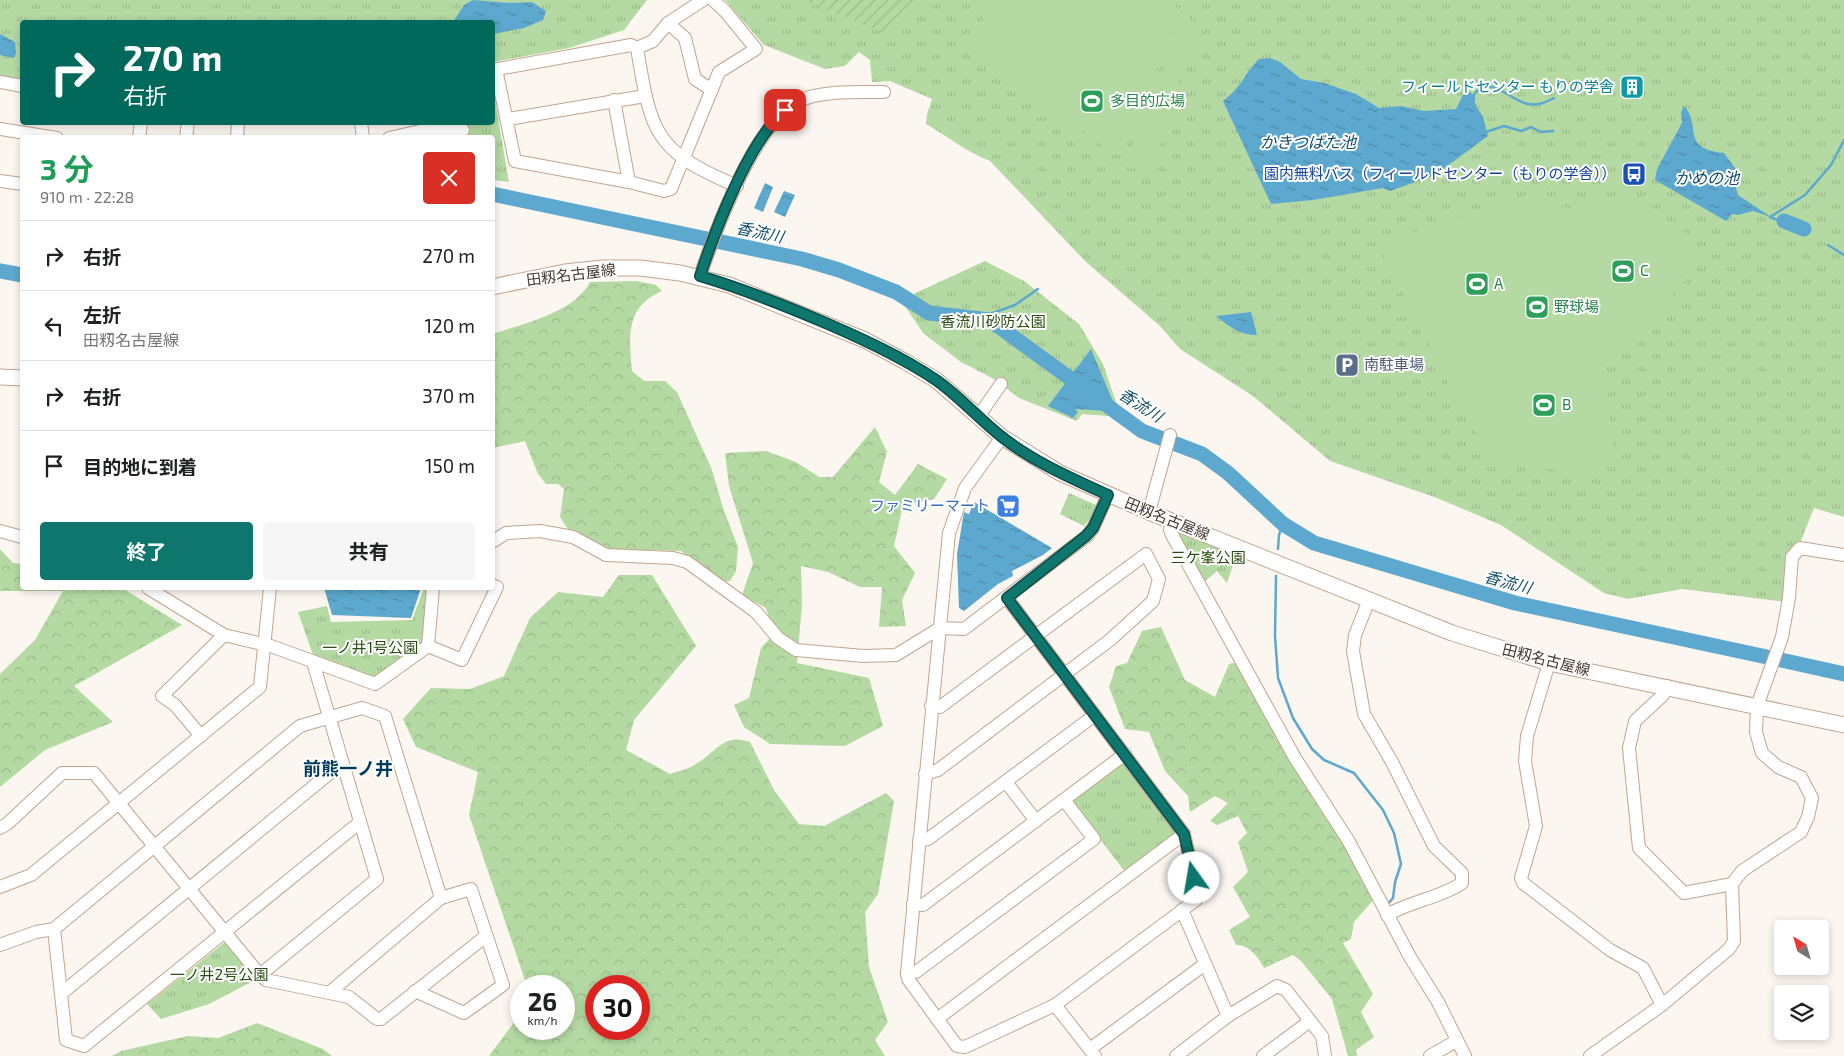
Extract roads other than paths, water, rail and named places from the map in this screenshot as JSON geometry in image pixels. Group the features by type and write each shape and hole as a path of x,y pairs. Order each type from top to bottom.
{"main road":[{"name":"田籾名古屋線","path":"495,286 565,272 603,268 640,268 700,276 752,293 865,340 936,380 1002,437 1060,473 1149,512 1452,633 1549,663 1667,686 1844,725"},
{"path":"0,377 20,378"}],"street":[{"path":"637,48 653,41 668,23 703,0"},
{"path":"495,73 508,119 515,161 629,182 664,192 671,189 719,72 756,49 726,11 713,0"},
{"path":"668,23 685,38 695,79 712,90"},
{"path":"495,69 631,45 637,48"},
{"path":"637,48 645,96 652,122 668,146 683,160 737,186"},
{"path":"0,82 20,86"},
{"path":"700,276 707,254 737,186 763,134 773,121 799,101 833,94 884,92"},
{"path":"508,119 645,96"},
{"path":"614,100 629,182"},
{"path":"0,129 38,135"},
{"path":"402,135 420,131 463,130"},
{"path":"0,181 20,184"},
{"path":"978,417 1001,384"},
{"path":"1149,512 1170,435"},
{"path":"1002,437 965,488 949,534 931,706 907,973 908,980 957,1046 965,1047 1054,1005 1196,900 1198,893 1184,834 1007,598"},
{"path":"495,540 506,533 540,531 573,537 606,555 673,558 687,562 750,608 778,638 796,650 863,656 896,655 940,628 964,630 1007,598 1086,536 1093,528 1108,495"},
{"path":"1173,521 1170,530 1172,535 1296,758 1348,840 1387,916 1438,1002 1465,1056"},
{"path":"0,531 20,536"},
{"path":"1590,1056 1662,1005 1729,949 1734,941 1732,884 1742,871 1801,832 1808,817 1812,798 1801,777 1778,767 1762,753 1756,732 1757,706 1782,637 1789,598 1792,557 1800,548 1844,555"},
{"path":"925,774 938,770 1110,640 1153,600 1159,578 1146,554 940,707 931,706"},
{"path":"428,646 462,660 497,587 495,586"},
{"path":"151,590 224,635 265,646 375,684 428,646 433,590"},
{"path":"0,886 31,875 260,687 270,590"},
{"path":"1369,600 1355,635 1353,651 1364,714 1392,762 1434,846 1462,873 1462,883 1454,888 1414,902 1387,916"},
{"path":"200,736 175,705 162,696 224,635"},
{"path":"260,975 377,879 313,662"},
{"path":"1549,663 1527,736 1525,761 1536,826 1520,878 1523,883 1568,919 1610,950 1643,968 1662,1005"},
{"path":"1667,686 1663,695 1635,720 1629,748 1639,848 1684,893 1732,884"},
{"path":"0,945 36,932 54,929 300,726 362,708 386,716 441,898"},
{"path":"919,841 928,839 1095,715"},
{"path":"913,904 923,905 1124,754"},
{"path":"62,993 342,764"},
{"path":"0,828 7,824 62,773 94,773 260,975 266,980 349,997 380,1020 486,936"},
{"path":"1006,782 1036,821"},
{"path":"907,973 916,972 1094,839 1064,800"},
{"path":"54,929 66,1040 84,1046 360,823"},
{"path":"937,1019 1184,834"},
{"path":"330,992 441,898 471,889 503,985 464,1013 415,991"},
{"path":"1182,910 1228,1016"},
{"path":"1054,1005 1093,1053 1205,964"},
{"path":"1176,1056 1228,1016 1277,986 1286,990 1322,1036 1324,1056"},
{"path":"1263,1056 1310,1021"},
{"path":"1430,1056 1456,1041"}],"water":[{"path":"473,0 510,3 532,2 546,11 543,20 524,28 495,34 495,20 454,20 464,5"},
{"path":"0,34 15,42 16,53 14,58 0,55"},
{"name":"かきつばた池","path":"1270,58 1280,62 1301,79 1324,83 1356,94 1379,108 1401,106 1424,111 1456,109 1463,95 1470,92 1475,97 1475,104 1483,117 1488,136 1435,175 1390,191 1383,188 1313,200 1271,204 1223,101 1230,96 1259,59"},
{"name":"かめの池","path":"1684,106 1692,121 1697,141 1702,147 1710,151 1724,153 1738,172 1739,180 1734,181 1738,195 1771,217 1753,211 1738,215 1732,214 1726,221 1655,180 1657,169 1682,123 1681,112"},
{"path":"765,183 773,187 763,212 754,208"},
{"path":"784,191 795,195 785,217 774,212"},
{"path":"1251,312 1257,335 1240,332 1216,316"},
{"path":"1091,349 1114,404 1108,411 1075,409 1078,412 1073,418 1048,406"},
{"path":"974,502 1052,548 1043,555 1012,571 1013,576 998,584 964,611 959,608 957,554 964,512 969,514"},
{"path":"325,590 420,590 411,618 332,615"}],"waterway":[{"path":"1473,96 1479,89 1493,87 1528,104 1539,104 1554,98"},
{"path":"1486,132 1504,126 1521,131 1531,127 1541,132 1553,131"},
{"path":"1770,217 1805,195 1831,165 1844,140"},
{"name":"香流川","path":"495,195 802,259 839,270 896,292 929,313 990,320 1142,431 1202,454 1228,473 1283,524 1314,543 1515,603 1767,657"},
{"path":"1770,217 1780,221"},
{"path":"1784,221 1804,229"},
{"path":"1828,245 1844,255"},
{"name":"香流川","path":"0,271 20,275"},
{"path":"976,319 1015,305 1038,289"},
{"path":"1278,549 1279,535 1283,524"},
{"path":"1276,576 1275,636 1278,678 1293,718 1312,749 1324,760 1354,773 1383,810 1394,833 1401,864 1395,882 1393,898 1387,905"},
{"name":"香流川","path":"1781,660 1844,674"}],"place":[{"name":"フィールドセンター もりの学舎","path":"1632,87"},
{"name":"多目的広場","path":"1092,101"},
{"name":"園内無料バス（フィールドセンター（もりの学舎））","path":"1634,174"},
{"name":"C","path":"1623,271"},
{"name":"A","path":"1477,284"},
{"name":"野球場","path":"1537,307"},
{"name":"南駐車場","path":"1347,365"},
{"name":"B","path":"1544,405"},
{"name":"ファミリーマート","path":"1008,506"}],"district":[{"name":"前熊一ノ井","path":"348,769"}],"park label":[{"name":"香流川砂防公園","path":"993,322"},
{"name":"三ケ峯公園","path":"1208,558"},
{"name":"一ノ井1号公園","path":"370,648"},
{"name":"一ノ井2号公園","path":"219,975"}]}
